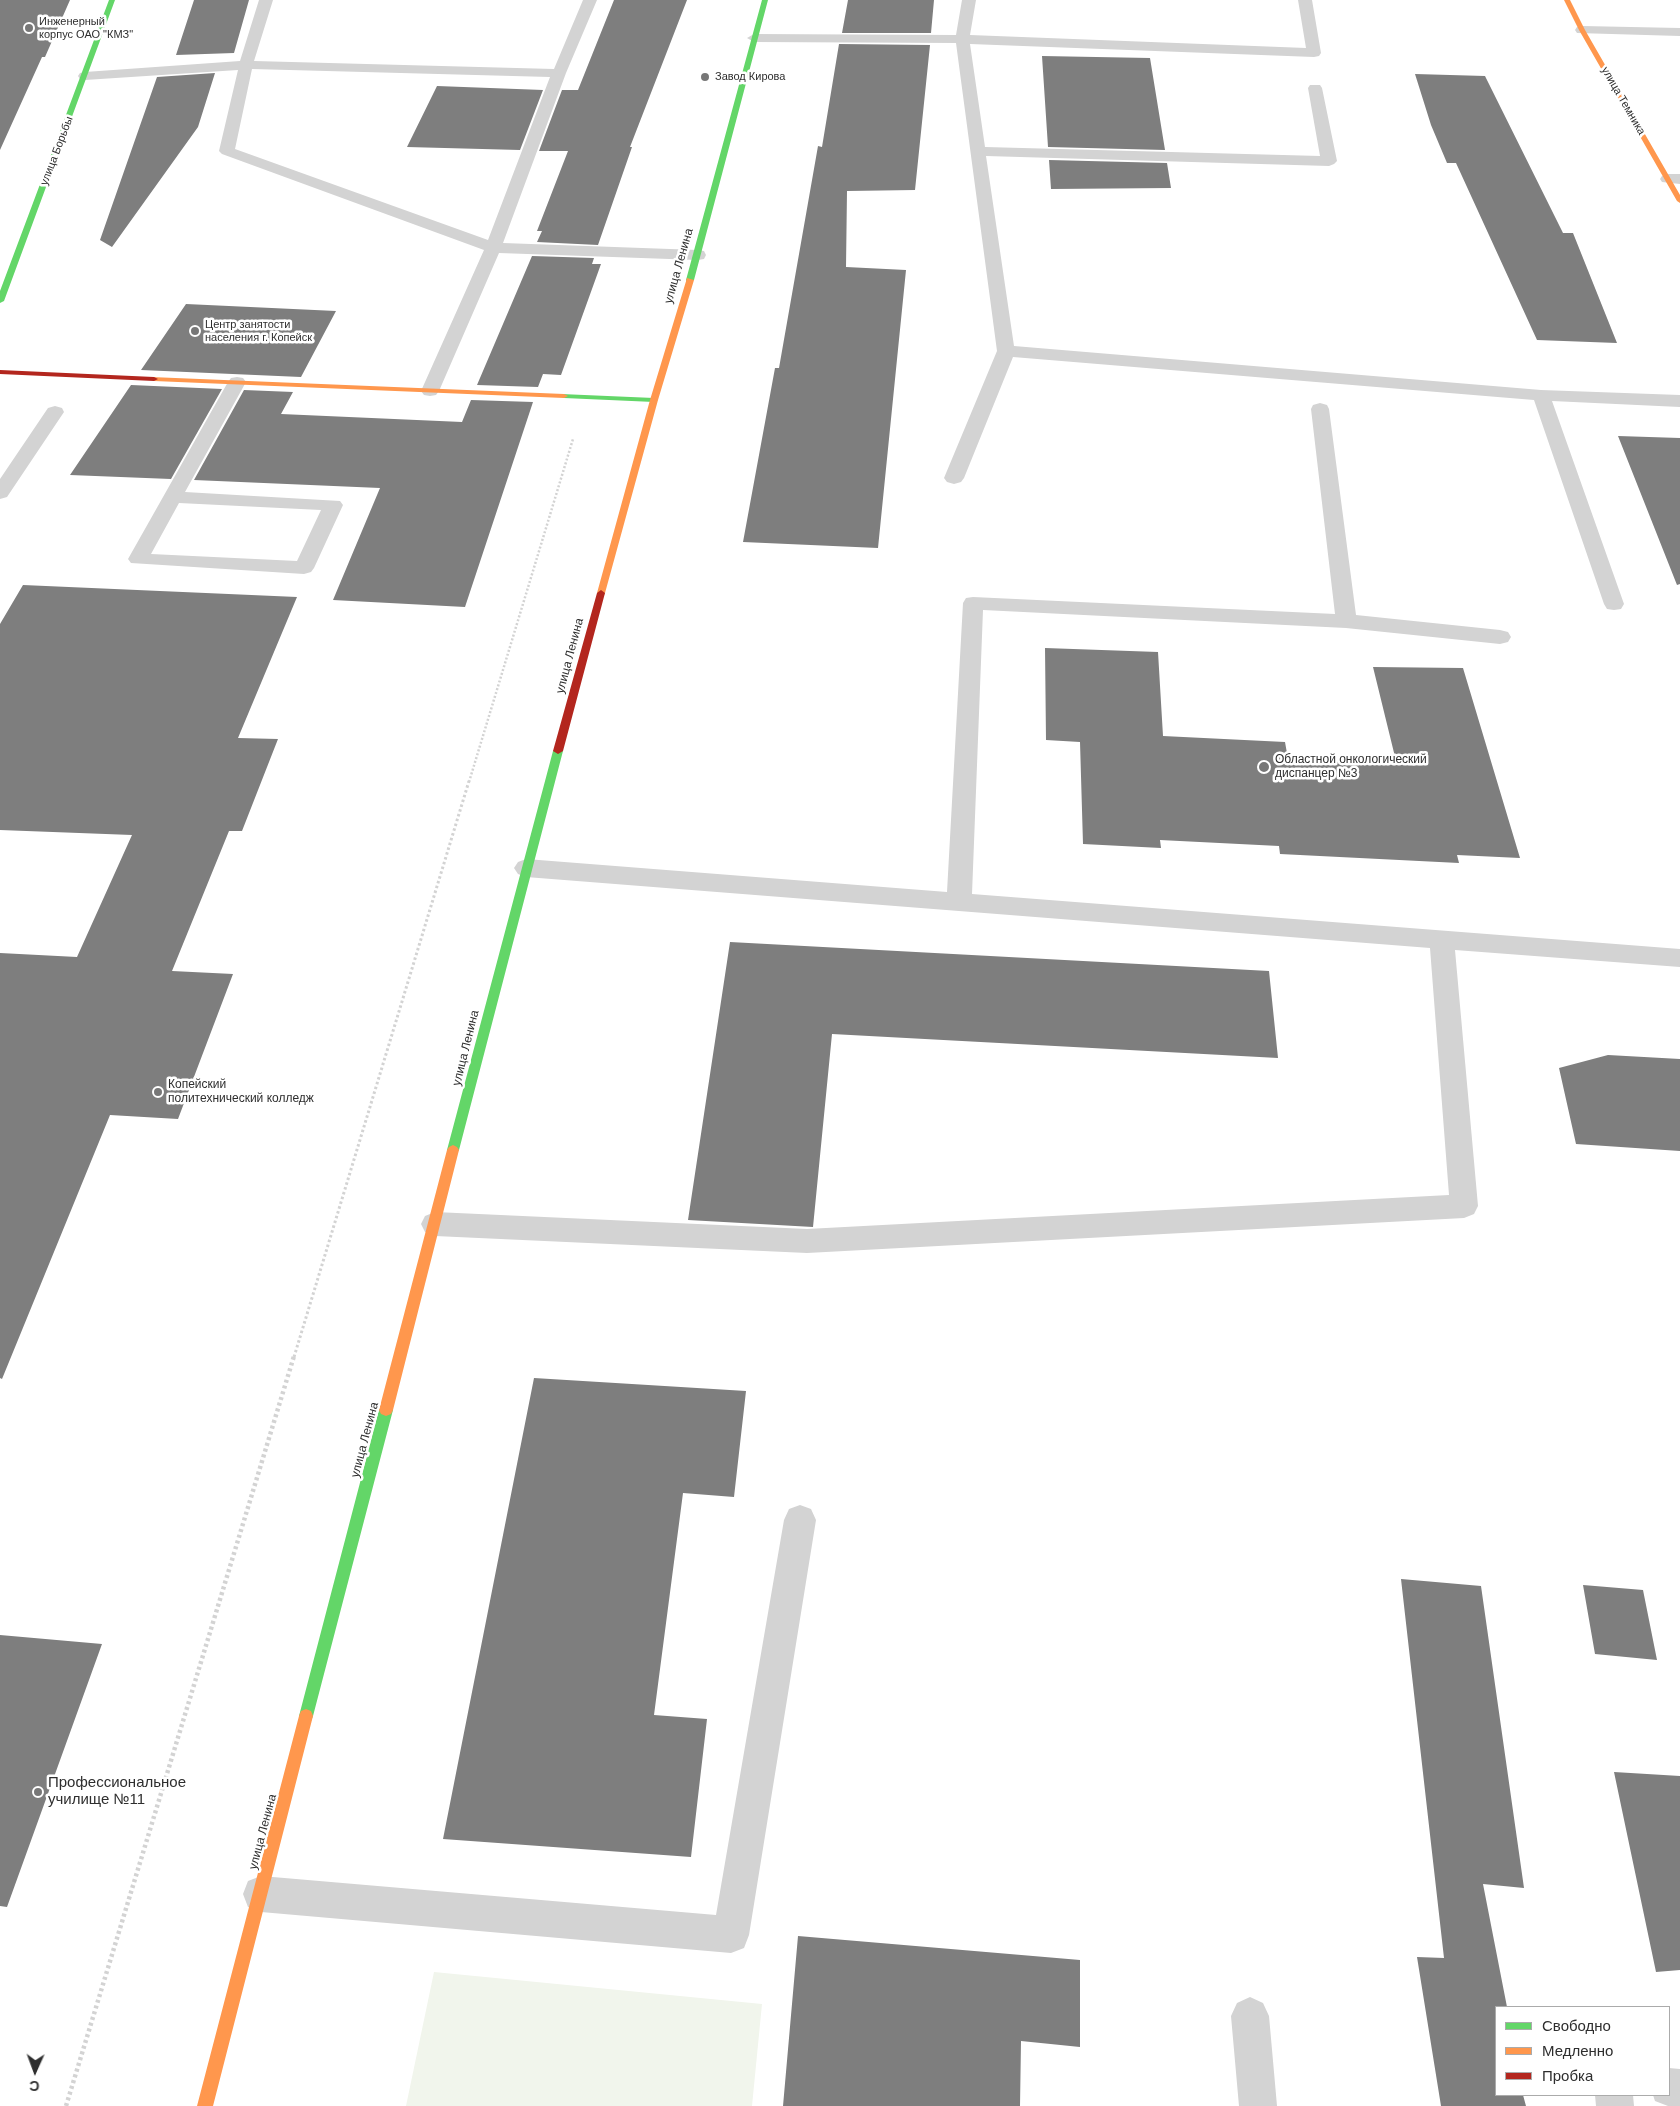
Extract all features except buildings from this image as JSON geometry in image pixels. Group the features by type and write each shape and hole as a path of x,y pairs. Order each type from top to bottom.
{"street":[{"name":"улица Борьбы","path":"0,301 112,0"},
{"name":"улица Ленина","path":"205,2106 526,868 654,400 698,255 765,0"},
{"name":"улица Темника","path":"1567,0 1582,30 1674,179 1680,202"},
{"path":"0,372 654,400"}],"lane":[{"path":"266,0 246,65 227,152 493,248 698,255"},
{"path":"430,391 493,248 559,73 590,0"},
{"path":"954,478 1006,351 962,39 969,0"},
{"path":"754,38 962,39 1314,53 1305,0"},
{"path":"1582,30 1680,32"},
{"path":"85,76 246,65 559,73"},
{"path":"978,151 1329,161 1315,88"},
{"path":"1006,351 1541,395 1680,401"},
{"path":"173,497 333,505 304,568 138,559 237,382"},
{"path":"1541,395 1614,604"},
{"path":"1320,409 1346,621"},
{"path":"0,493 55,412"},
{"path":"959,902 973,603 1346,621 1500,637"},
{"path":"526,868 1680,958"},
{"path":"435,1224 806,1241 1464,1206 1442,940"},
{"path":"261,1894 731,1935 800,1520"},
{"path":"1250,2016 1258,2106"}],"path":[{"path":"66,2106 586,398"}],"shaded area":[{"path":"434,1972 762,2004 752,2106 406,2106"}],"traffic: fast":[{"path":"0,301 112,0"},
{"path":"690,280 765,0"},
{"path":"564,396 654,400"},
{"path":"453,1150 558,751"},
{"path":"306,1716 386,1410"}],"traffic: slow":[{"path":"1567,0 1582,30 1680,201"},
{"path":"601,593 654,400 690,280"},
{"path":"154,379 564,396"},
{"path":"386,1410 453,1150"},
{"path":"205,2106 306,1716"}],"traffic: jam":[{"path":"0,372 154,379"},
{"path":"558,751 601,593"}],"place":[{"name":"Инженерный корпус ОАО \"КМЗ\"","path":"29,28"},
{"name":"Завод Кирова","path":"705,77"},
{"name":"Центр занятости населения г. Копейск","path":"195,331"},
{"name":"Областной онкологический диспанцер №3","path":"1264,767"},
{"name":"Копейский политехнический колледж","path":"158,1092"},
{"name":"Профессиональное училище №11","path":"38,1792"}]}
